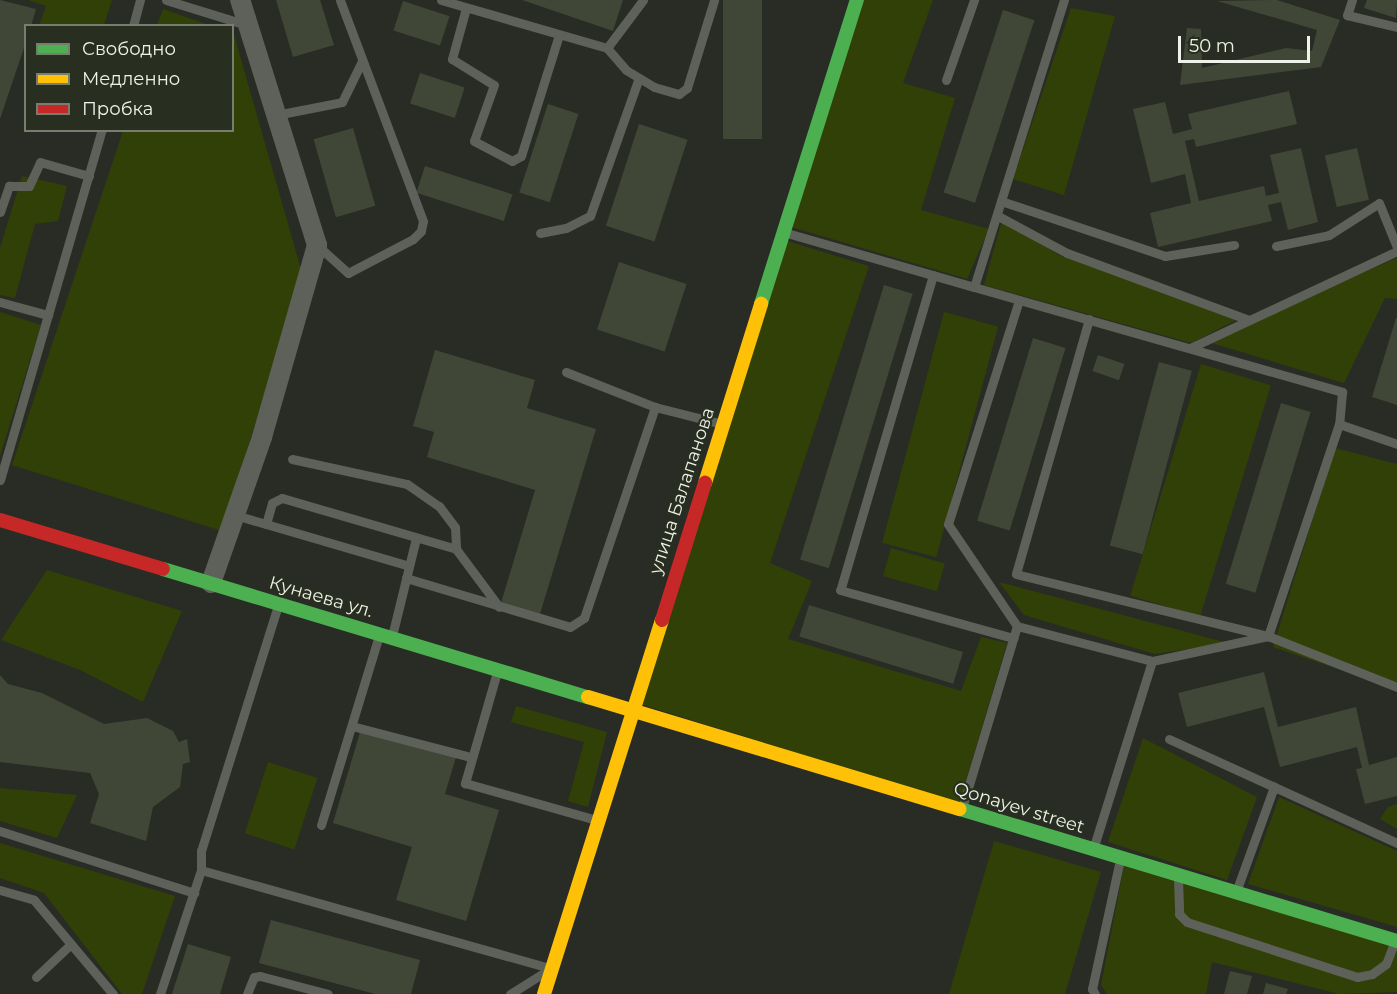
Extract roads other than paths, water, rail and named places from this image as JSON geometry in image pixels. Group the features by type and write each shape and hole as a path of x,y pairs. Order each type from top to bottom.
{"street":[{"path":"212,583 318,245 240,0"},
{"name":"улица Балапанова","path":"544,994 630,709 857,0"},
{"name":"Кунаева ул.","path":"0,520 630,709"},
{"name":"Qonayev street","path":"630,709 1396,940"}],"lane":[{"path":"134,24 140,0"},
{"path":"166,0 247,25"},
{"path":"318,245 348,273 413,239 421,231 423,221 340,0"},
{"path":"441,0 606,48 639,78 670,94 687,88 714,0"},
{"path":"606,48 643,0"},
{"path":"946,80 974,0"},
{"path":"974,287 1064,0"},
{"path":"1352,0 1347,15 1397,27"},
{"path":"466,8 452,58 494,85 474,141 512,161 521,156 559,35"},
{"path":"276,115 342,102 362,61"},
{"path":"540,233 566,228 590,216 639,78"},
{"path":"0,480 101,132"},
{"path":"0,212 9,186 29,186 40,162 88,176"},
{"path":"1001,201 1165,256 1234,245"},
{"path":"1190,348 1397,249 1379,203 1329,234 1276,246"},
{"path":"998,216 1067,253 1249,320"},
{"path":"783,232 1342,392 1339,424 1268,636"},
{"path":"933,275 840,590 1013,638"},
{"path":"1019,300 948,524 1017,626 1152,661 1268,636"},
{"path":"0,302 48,315"},
{"path":"1089,320 1016,574 1268,636 1397,687"},
{"path":"566,372 655,408 722,424"},
{"path":"406,578 570,627 584,618 655,408"},
{"path":"1339,424 1397,444"},
{"path":"292,459 407,484 439,506 455,527 456,549 499,607"},
{"path":"266,524 272,503 282,498 456,549"},
{"path":"235,515 409,566"},
{"path":"321,825 352,726 406,578 416,538"},
{"path":"160,994 201,870 201,851 279,603"},
{"path":"962,810 1017,626"},
{"path":"1093,849 1152,661"},
{"path":"498,669 470,757 465,783 597,820"},
{"path":"352,726 470,757"},
{"path":"1169,740 1397,843"},
{"path":"1235,892 1274,787"},
{"path":"0,831 194,892"},
{"path":"1095,994 1092,989 1120,857"},
{"path":"201,870 552,969"},
{"path":"1178,873 1179,914 1187,922 1356,977 1372,974 1386,964 1396,940"},
{"path":"0,890 34,900 113,994"},
{"path":"36,976 71,944"},
{"path":"510,994 552,969"},
{"path":"247,994 254,977 260,976 328,994"}]}
